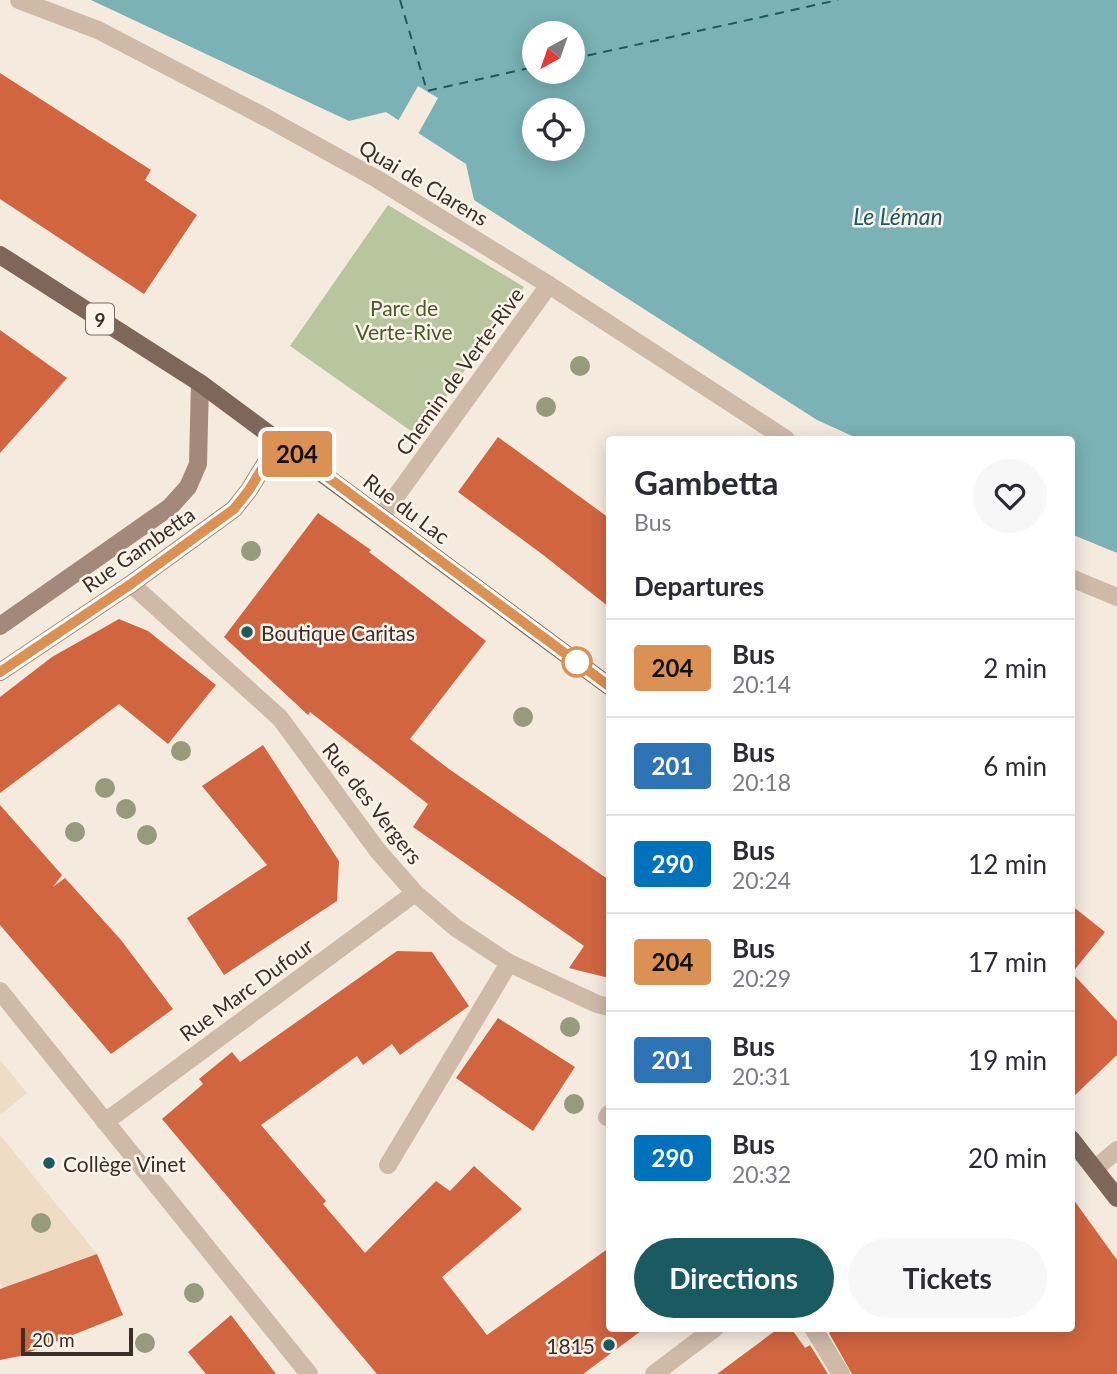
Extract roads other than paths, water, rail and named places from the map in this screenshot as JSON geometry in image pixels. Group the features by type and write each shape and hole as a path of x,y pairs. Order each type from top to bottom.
{"main road":[{"name":"Rue du Lac","path":"0,255 200,383 606,684"},
{"name":"Rue Gambetta","path":"0,626 170,507 188,487 198,464 200,383"},
{"name":"Rue Gambetta","path":"0,672 131,584 234,509 279,441"},
{"path":"1075,1144 1117,1198"}],"street":[{"name":"Quai de Clarens","path":"19,0 98,30 265,117 427,208 781,436"},
{"name":"Chemin de Verte-Rive","path":"381,517 549,285"},
{"path":"1075,580 1117,597"},
{"name":"Rue des Vergers","path":"131,584 280,718 378,851 415,893 456,928 509,963 606,1006"},
{"name":"Rue Marc Dufour","path":"105,1122 415,893"},
{"path":"388,1165 509,963"},
{"path":"0,991 309,1374"},
{"path":"1096,1168 1117,1150"},
{"path":"654,1374 710,1332"},
{"path":"815,1332 841,1374"}],"water":[{"name":"Le Léman","path":"91,0 1117,0 1117,553 1075,536 1075,436 852,436 817,420 474,200 466,164 386,112 349,121"}],"place":[{"name":"Boutique Caritas","path":"247,632"},
{"name":"Collège Vinet","path":"49,1163"},
{"name":"1815","path":"609,1345"}],"park label":[{"name":"Parc de Verte-Rive","path":"404,319"}]}
